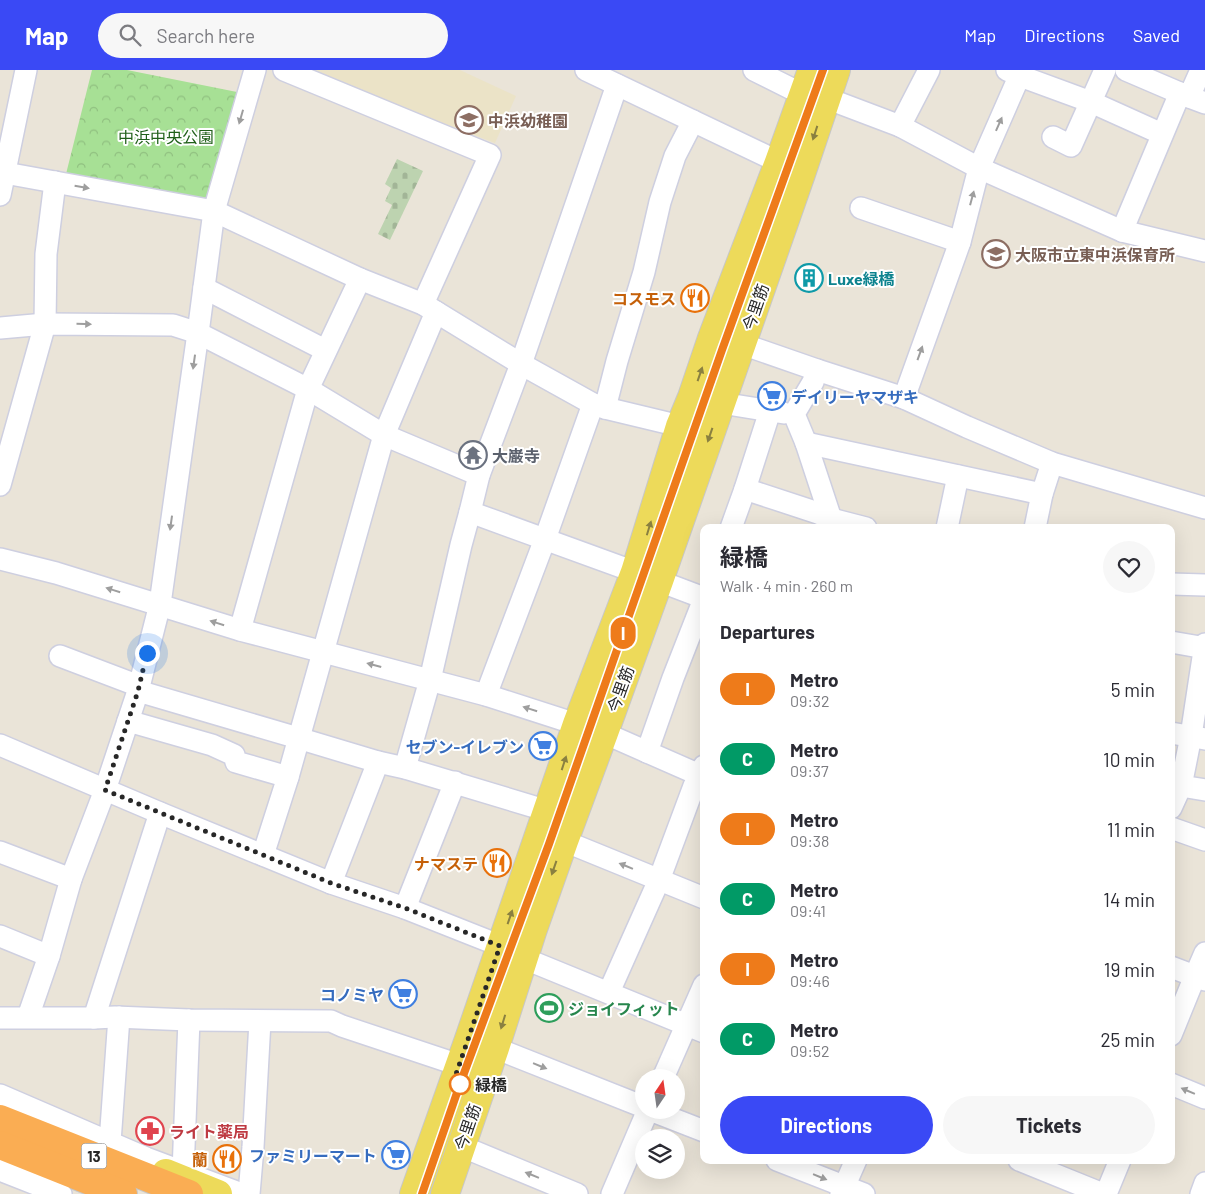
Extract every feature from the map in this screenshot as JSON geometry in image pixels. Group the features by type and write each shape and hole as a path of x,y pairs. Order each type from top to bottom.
{"highway":[{"name":"13","path":"0,1119 186,1183"},
{"name":"13","path":"0,1145 123,1194"}],"main road":[{"name":"今里筋","path":"445,1194 495,1048 512,952 548,811 577,724 647,576 721,403 742,344 814,88 836,70"},
{"name":"今里筋","path":"414,1194 460,1065 564,841 604,733 647,576 680,426 692,398 712,338 790,168"},
{"path":"0,1107 218,1194"},
{"path":"0,1159 88,1194"}],"street":[{"path":"0,195 2,173 26,70"},
{"path":"28,1017 49,956 71,879 105,790 139,688 160,604 214,211 255,70"},
{"path":"263,854 288,777 384,435 429,308 490,155 284,70"},
{"path":"586,70 790,168"},
{"path":"754,70 814,88 900,126 979,168 1122,231 1205,251"},
{"path":"900,126 929,70"},
{"path":"1053,137 1071,146 1105,70"},
{"path":"1126,70 1148,75 1191,98"},
{"path":"1122,231 1162,134 1191,98 1201,70"},
{"path":"904,398 960,242 979,168 1016,72 1091,102 1162,134"},
{"path":"405,768 430,680 479,475 521,364 617,85"},
{"path":"486,695 545,539 617,361 644,272 660,202 675,156 692,121"},
{"path":"2,173 214,211 429,308 521,364 599,406 680,426"},
{"path":"0,485 45,324 46,254 55,182"},
{"path":"861,208 960,242"},
{"path":"240,630 308,389 360,278"},
{"path":"204,288 325,350"},
{"path":"0,328 45,324 173,325 198,333 308,389 384,435 479,475"},
{"path":"742,344 904,398 1052,463 1205,508"},
{"path":"794,414 813,382 817,370"},
{"path":"721,403 794,414"},
{"path":"732,524 770,411"},
{"path":"794,414 806,443 824,522"},
{"path":"806,443 1042,494"},
{"path":"1036,524 1042,494 1052,463"},
{"path":"948,524 958,476"},
{"path":"745,489 824,522 838,524"},
{"path":"470,512 647,576 700,597"},
{"path":"0,559 56,573 240,630 486,695 604,733 647,752 700,771"},
{"path":"1175,584 1205,585"},
{"path":"647,752 700,609"},
{"path":"1175,642 1205,646 1181,786 1175,799"},
{"path":"60,656 139,688 298,738 378,762 455,782 548,811"},
{"path":"128,721 212,745 234,755 236,762 288,777"},
{"path":"0,745 331,883 405,908 695,1028"},
{"path":"331,883 378,762"},
{"path":"609,992 659,880 694,786 700,776"},
{"path":"405,908 455,782"},
{"path":"1181,786 1205,790"},
{"path":"94,1018 160,813"},
{"path":"1175,829 1205,840"},
{"path":"564,841 700,896"},
{"path":"0,852 71,879"},
{"path":"0,936 49,956"},
{"path":"1175,1027 1200,978 1205,953"},
{"path":"1175,969 1200,978"},
{"path":"669,1069 695,1028 700,1004"},
{"path":"110,1142 120,1017"},
{"path":"0,1018 120,1017 189,1020 331,1021 460,1065"},
{"path":"186,1183 189,1020"},
{"path":"248,1194 253,1147 260,1021"},
{"path":"495,1048 635,1103"},
{"path":"1175,1086 1205,1098"},
{"path":"0,1095 110,1142 186,1183 242,1194"},
{"path":"612,1194 645,1119"},
{"path":"673,1119 700,1129"},
{"path":"461,1146 577,1194"},
{"path":"786,1164 850,1192 855,1164"},
{"path":"1033,1164 1069,1188 1105,1194 1118,1164"},
{"path":"0,1170 60,1194"},
{"path":"1201,1194 1205,1183"}],"shaded area":[{"name":"中浜幼稚園","path":"302,70 460,70 516,96 495,143"}],"green space":[{"name":"中浜中央公園","path":"92,70 127,70 242,93 213,201 66,174"},
{"path":"397,159 423,171 390,240 378,234 392,205 385,201 391,188 385,184"}],"metro line":[{"name":"I","path":"422,1194 460,1084 549,844 722,350 823,70"}],"place":[{"name":"中浜幼稚園","path":"469,120"},
{"name":"大阪市立東中浜保育所","path":"996,254"},
{"name":"Luxe緑橋","path":"809,278"},
{"name":"コスモス","path":"695,298"},
{"name":"デイリーヤマザキ","path":"772,396"},
{"name":"大巌寺","path":"473,455"},
{"name":"セブン-イレブン","path":"543,746"},
{"name":"ナマステ","path":"497,863"},
{"name":"コノミヤ","path":"403,994"},
{"name":"ジョイフィット","path":"549,1008"},
{"name":"緑橋","path":"460,1084"},
{"name":"ライト薬局","path":"150,1131"},
{"name":"ファミリーマート","path":"396,1155"},
{"name":"蘭","path":"227,1159"}],"route":[{"path":"147,653 138,691 105,790 331,883 405,908 500,946 453,1083 460,1084"}]}
